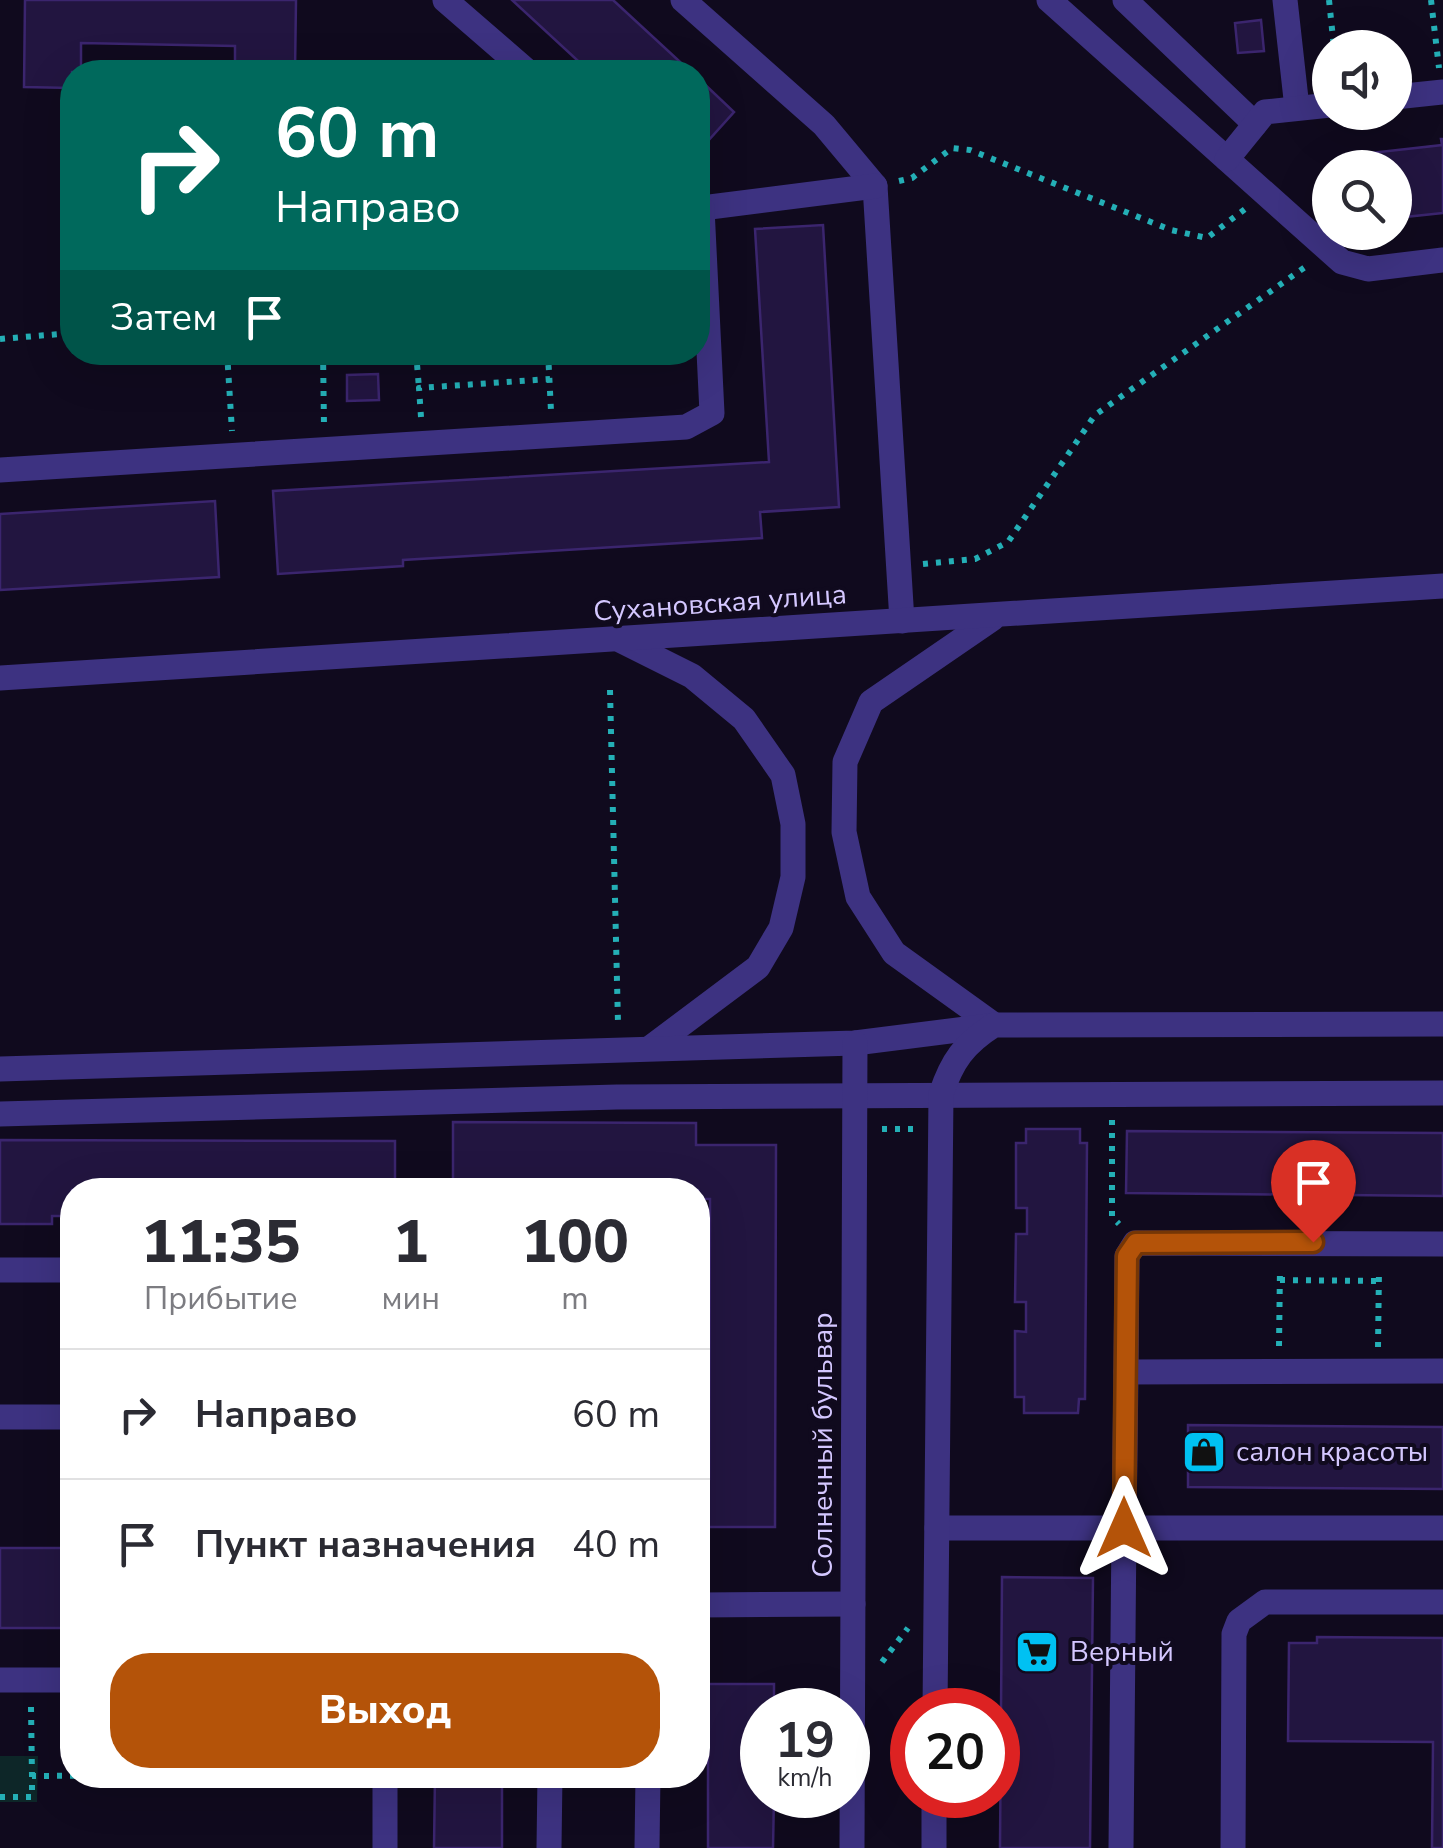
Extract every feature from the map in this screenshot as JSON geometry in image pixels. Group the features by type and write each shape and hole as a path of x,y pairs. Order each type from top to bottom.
{"street":[{"path":"445,0 514,60"},
{"path":"684,0 824,125 875,186 902,621"},
{"path":"1049,0 1312,235"},
{"path":"1125,0 1254,124"},
{"path":"1284,0 1297,108"},
{"path":"1412,95 1442,92"},
{"path":"1227,159 1265,112 1312,106"},
{"path":"710,206 875,186"},
{"path":"1329,250 1354,268 1443,260"},
{"path":"0,470 686,428 712,412 709,365"},
{"name":"Сухановская улица","path":"0,678 1443,586"},
{"path":"994,1026 894,952 858,898 844,832 845,762 871,702 996,616"},
{"path":"620,640 692,676 744,719 784,775 793,824 793,877 781,928 758,967 650,1048"},
{"path":"0,1070 855,1042 994,1026 1443,1024"},
{"path":"935,1688 940,1094 950,1065 968,1042 994,1026"},
{"name":"Солнечный бульвар","path":"852,1848 855,1042"},
{"path":"0,1114 854,1095 1443,1092"},
{"path":"1122,1848 1127,1256 1136,1243 1443,1244"},
{"path":"0,1270 60,1270"},
{"path":"1126,1372 1443,1371"},
{"path":"0,1417 60,1417"},
{"path":"937,1528 1443,1528"},
{"path":"1234,1848 1234,1634 1239,1621 1265,1602 1443,1602"},
{"path":"710,1606 853,1604"},
{"path":"0,1680 60,1680"},
{"path":"385,1848 386,1788"},
{"path":"549,1848 550,1788"},
{"path":"647,1848 648,1788"},
{"path":"934,1818 934,1848"}],"path":[{"path":"1329,0 1332,30"},
{"path":"1431,0 1442,92"},
{"path":"875,186 912,178 952,148 970,150 1170,230 1208,238 1264,192"},
{"path":"899,566 974,558 1008,542 1095,415 1329,250"},
{"path":"0,339 60,334"},
{"path":"228,365 233,455"},
{"path":"324,365 324,450"},
{"path":"417,365 422,444"},
{"path":"549,365 552,436"},
{"path":"420,388 550,379"},
{"path":"610,690 618,1049"},
{"path":"1112,1118 1112,1217 1136,1243"},
{"path":"876,1129 918,1129"},
{"path":"1279,1372 1280,1242"},
{"path":"1378,1372 1379,1243"},
{"path":"1280,1280 1379,1280"},
{"path":"875,1671 916,1618"},
{"path":"0,1797 32,1797 31,1680"},
{"path":"32,1776 60,1776"}],"green space":[{"path":"0,1756 38,1756 37,1802 0,1802"}],"building":[{"path":"25,0 296,0 295,60 235,60 235,46 81,43 81,60 60,60 60,88 24,87"},
{"path":"512,0 613,0 678,60 577,60"},
{"path":"1261,20 1264,51 1238,53 1235,23"},
{"path":"710,89 734,112 710,139"},
{"path":"1443,139 1443,213 1412,216 1412,150 1397,150 1442,145"},
{"path":"823,225 839,507 760,512 762,538 403,560 403,566 278,574 273,491 769,462 755,229"},
{"path":"378,374 379,400 347,401 347,375"},
{"path":"215,501 219,577 0,590 0,514"},
{"path":"453,1122 696,1123 696,1145 776,1145 775,1527 710,1527 710,1178 453,1178"},
{"path":"1026,1129 1080,1129 1080,1143 1087,1143 1085,1399 1079,1399 1078,1413 1024,1413 1024,1397 1015,1397 1015,1331 1026,1332 1026,1302 1015,1302 1016,1234 1027,1234 1027,1208 1016,1208 1016,1143 1026,1143"},
{"path":"1127,1131 1443,1133 1443,1196 1126,1193"},
{"path":"0,1140 395,1141 395,1178 60,1178 60,1216 52,1216 52,1224 0,1224"},
{"path":"1188,1425 1443,1427 1443,1489 1188,1487"},
{"path":"0,1548 60,1548 60,1628 0,1628"},
{"path":"1002,1577 1093,1578 1090,1848 1000,1848 1000,1818 1020,1818 1020,1688 1001,1688"},
{"path":"1317,1637 1443,1638 1443,1848 1432,1848 1433,1742 1288,1741 1289,1643 1317,1643"},
{"path":"710,1684 774,1684 774,1688 740,1688 740,1818 774,1818 773,1848 708,1848"},
{"path":"435,1788 502,1788 502,1848 434,1848"}],"place":[{"name":"салон красоты","path":"1204,1452"},
{"name":"Верный","path":"1037,1652"}],"route":[{"path":"1124,1528 1127,1256 1136,1243 1152,1241 1313,1242"}]}
